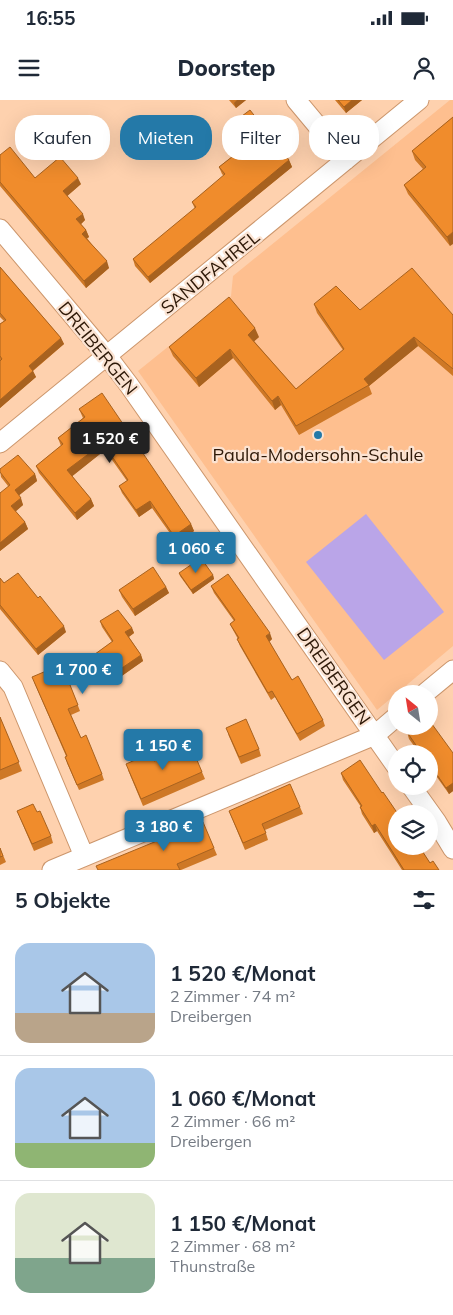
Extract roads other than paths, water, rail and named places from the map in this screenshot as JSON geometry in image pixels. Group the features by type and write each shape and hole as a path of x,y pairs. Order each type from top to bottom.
{"street":[{"path":"296,100 309,116"},
{"name":"SANDFAHREL","path":"379,133 419,100"},
{"name":"SANDFAHREL","path":"0,443 346,160"},
{"name":"DREIBERGEN","path":"0,229 107,356 388,755"},
{"path":"435,685 453,670"},
{"path":"0,671 13,687 84,856"},
{"path":"52,870 374,735 388,724"},
{"path":"417,795 453,849"}],"place":[{"name":"Paula-Modersohn-Schule","path":"318,435"}]}
